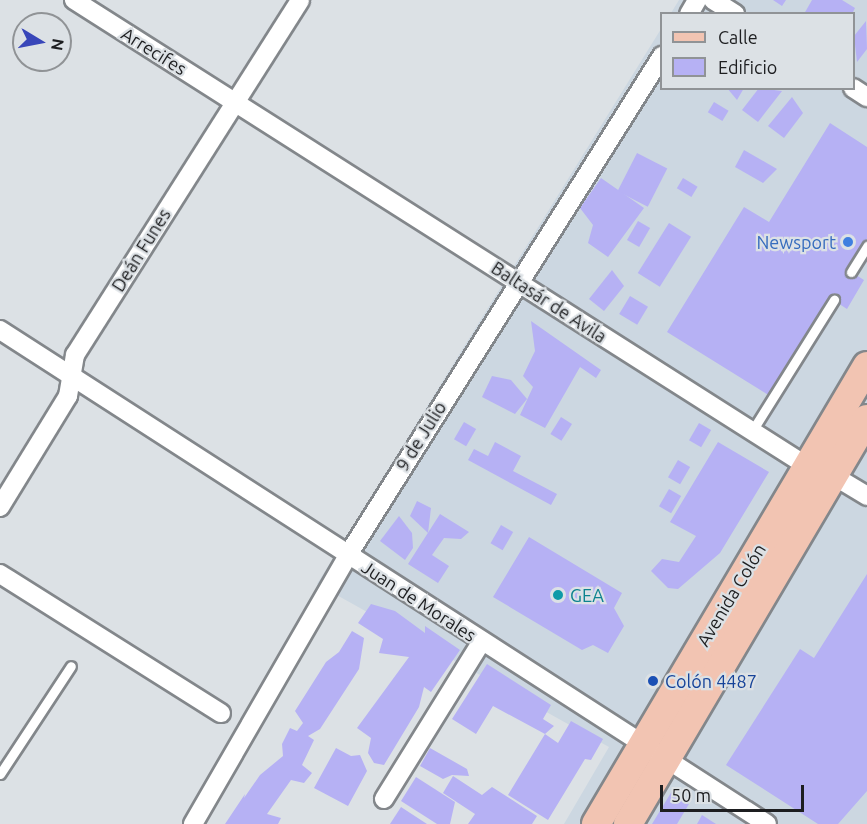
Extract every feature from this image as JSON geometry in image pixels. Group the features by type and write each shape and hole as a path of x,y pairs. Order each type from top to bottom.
{"main road":[{"name":"Avenida Colón","path":"596,824 867,366"},
{"name":"Avenida Colón","path":"628,824 867,420"}],"street":[{"name":"Arrecifes","path":"74,0 235,102"},
{"name":"Deán Funes","path":"0,507 68,396 75,355 300,0"},
{"path":"713,0 732,12"},
{"name":"9 de Julio","path":"193,824 348,555 517,281 660,59"},
{"name":"Baltasár de Avila","path":"235,102 807,466 834,476 867,496"},
{"name":"Juan de Morales","path":"0,330 767,824"},
{"path":"0,574 221,712"},
{"path":"384,800 482,641"}],"lane":[{"path":"851,272 867,246"},
{"path":"752,431 834,300"},
{"path":"0,774 71,666"}],"shaded area":[{"path":"679,0 867,0 867,824 564,824 609,747 317,584 660,31 660,90 855,90 855,12 672,12"}],"building":[{"path":"773,0 786,0 782,6"},
{"path":"812,0 842,0 855,8 853,12 805,12"},
{"path":"866,21 867,49 857,62 855,45 855,35"},
{"path":"729,90 743,90 737,100"},
{"path":"757,90 782,91 758,122 742,110"},
{"path":"792,97 803,113 784,138 768,126"},
{"path":"714,102 729,111 722,121 708,112"},
{"path":"830,123 867,147 867,239 848,270 864,280 847,309 830,298 770,396 667,332 744,207 769,222"},
{"path":"744,150 777,169 763,183 735,167"},
{"path":"637,153 667,168 648,207 617,191"},
{"path":"601,178 644,208 608,257 588,243 593,225 580,208"},
{"path":"683,178 698,187 691,197 677,188"},
{"path":"638,221 650,228 639,247 627,240"},
{"path":"669,223 691,237 660,287 638,273"},
{"path":"612,270 624,286 604,311 589,299"},
{"path":"630,296 648,307 637,325 619,314"},
{"path":"531,321 601,370 596,378 580,367 545,428 520,415 533,387 523,376 535,351"},
{"path":"492,376 511,380 527,399 515,414 482,397"},
{"path":"561,417 572,424 561,441 550,434"},
{"path":"464,422 476,429 466,446 454,439"},
{"path":"699,423 711,430 701,447 689,440"},
{"path":"495,442 521,456 513,471 557,494 551,505 468,460 474,449 488,456"},
{"path":"718,442 769,472 720,553 678,589 668,588 651,571 662,559 679,562 696,536 670,522"},
{"path":"678,460 690,467 680,484 668,477"},
{"path":"669,489 681,496 671,513 659,506"},
{"path":"417,501 431,508 428,533 410,516"},
{"path":"440,514 469,532 461,539 444,538 432,555 449,566 438,583 408,564"},
{"path":"399,516 412,533 413,548 405,560 380,541"},
{"path":"501,525 513,532 503,550 490,543"},
{"name":"GEA","path":"529,537 622,593 614,608 624,626 608,653 593,645 582,650 493,597"},
{"path":"867,574 867,791 838,824 818,824 726,765 800,649 814,658"},
{"path":"371,604 395,611 425,633 425,626 460,650 431,692 424,687 419,707 384,765 374,763 368,753 371,738 357,728 409,657 379,653 383,639 358,623"},
{"path":"352,631 364,638 359,669 320,729 308,736 314,740 302,765 312,773 304,783 291,780 267,814 281,818 278,824 225,824 260,775 283,756 282,744 290,728 297,731 303,723 295,711 326,662 339,652"},
{"path":"487,664 551,705 543,719 554,726 545,734 493,706 476,734 452,719"},
{"path":"571,721 603,739 591,760 585,759 548,820 508,795 545,734 558,743"},
{"path":"336,748 351,756 360,755 367,771 348,806 314,788"},
{"path":"430,748 467,769 469,776 452,775 443,779 420,766"},
{"path":"453,776 482,795 492,787 537,816 532,824 468,824 475,814 443,793"},
{"path":"416,777 455,802 450,824 437,824 401,801"},
{"path":"672,791 689,804 677,824 652,824"},
{"path":"401,807 427,824 390,824"},
{"path":"702,815 716,824 697,824"}],"place":[{"name":"Newsport","path":"848,242"},
{"name":"GEA","path":"558,595"},
{"name":"Colón 4487","path":"653,681"}]}
